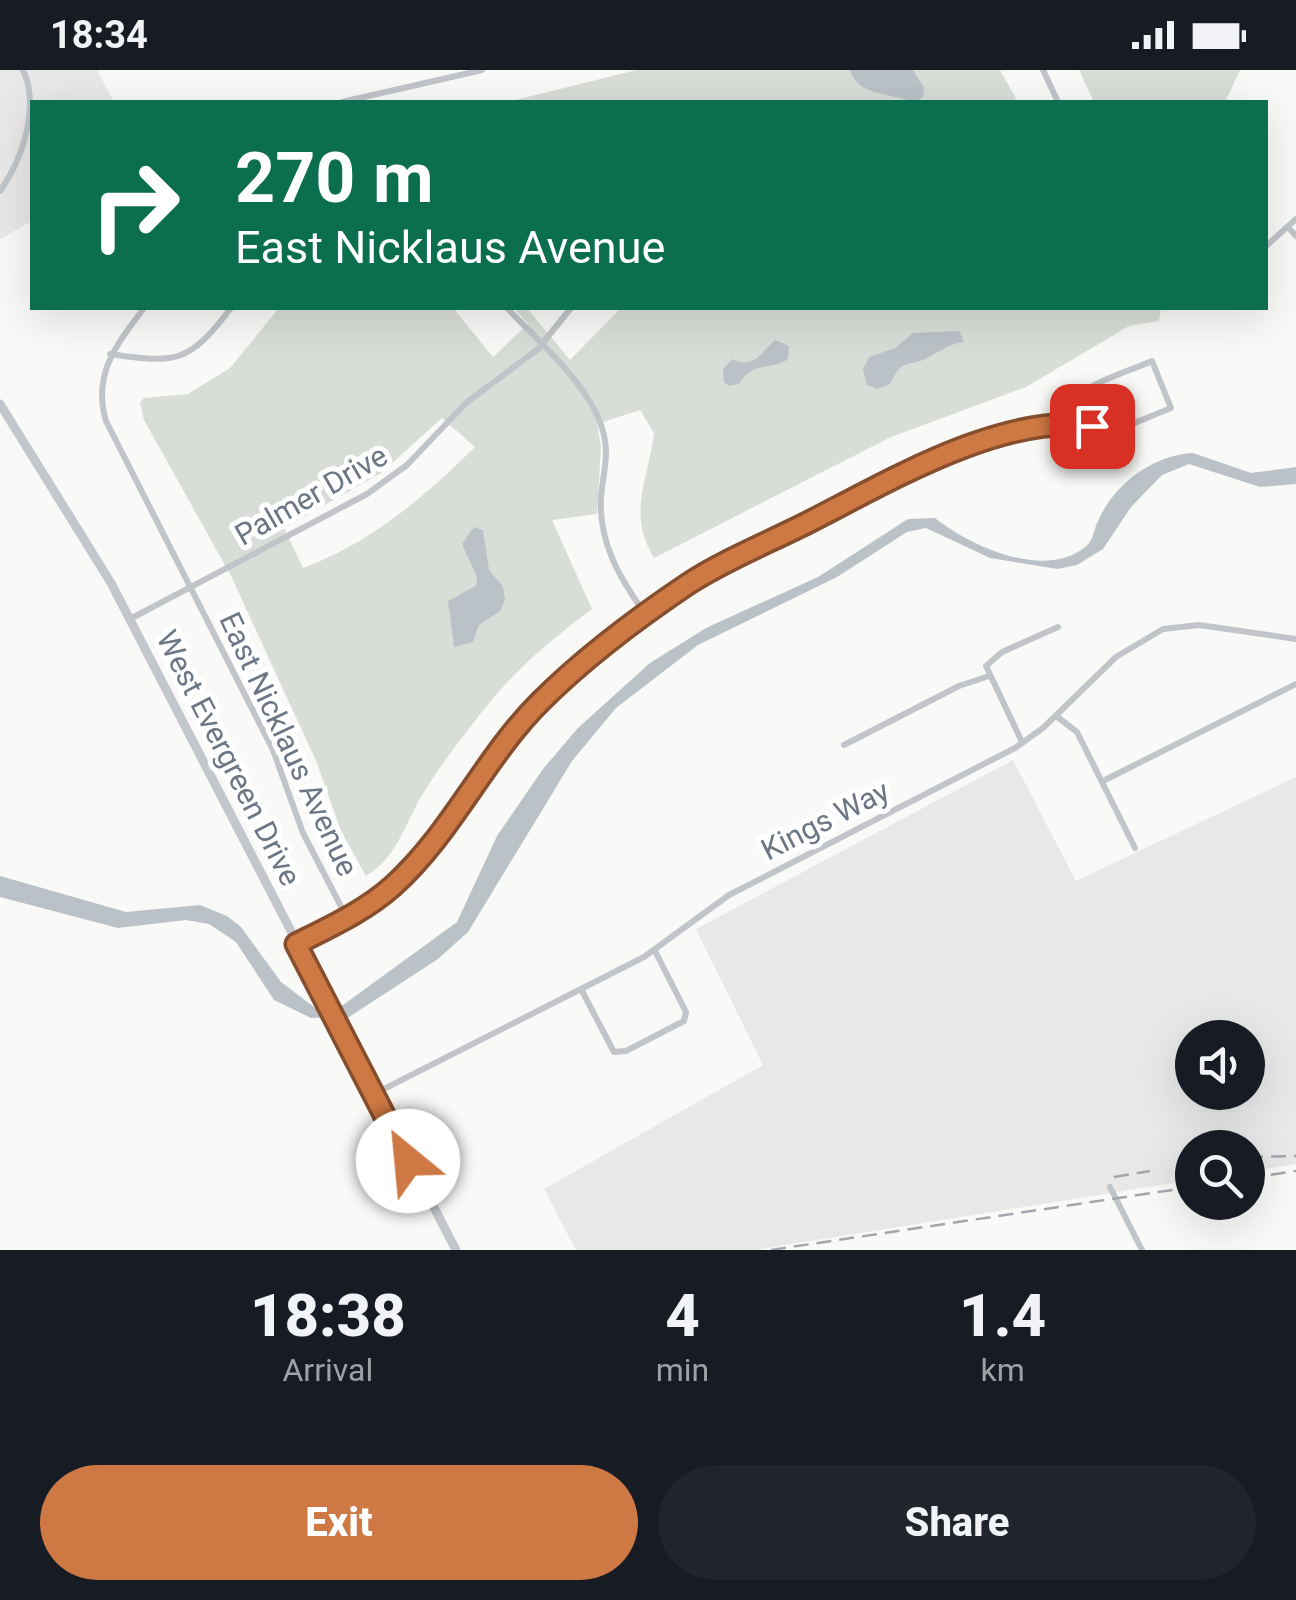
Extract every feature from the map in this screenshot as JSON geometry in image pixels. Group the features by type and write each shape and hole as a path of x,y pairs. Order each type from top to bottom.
{"street":[{"path":"23,70 32,100"},
{"path":"350,100 482,70"},
{"path":"1043,70 1057,100"},
{"path":"376,100 378,93"},
{"path":"0,191 30,113"},
{"path":"1268,244 1296,218"},
{"path":"1288,227 1296,236"},
{"path":"143,310 110,354 160,361 183,357 203,343 228,310"},
{"path":"509,310 598,417 606,448 601,510 605,539 619,574 646,615"},
{"name":"Palmer Drive","path":"130,619 332,515 388,480 419,454 466,402 542,346 569,310"},
{"name":"East Nicklaus Avenue","path":"110,354 101,386 106,421 273,750 303,832 346,918"},
{"name":"East Nicklaus Avenue","path":"296,944 377,900 422,857 506,739 542,700 602,646 700,576 852,497 984,442 1062,422 1120,428 1171,408 1152,361 1076,396 1064,410 1062,422"},
{"name":"West Evergreen Drive","path":"0,404 98,559 456,1250"},
{"name":"Kings Way","path":"373,1094 654,951 712,904 1022,742 1056,716 1116,656 1163,628 1209,626 1296,639"},
{"path":"1022,742 986,666 994,656 1058,627"},
{"path":"844,746 927,701 990,676"},
{"path":"1104,781 1296,684"},
{"path":"1056,716 1074,727 1135,848"},
{"path":"581,988 614,1052 626,1050 684,1021 686,1012 654,951"},
{"path":"1110,1187 1142,1250"}],"shaded area":[{"path":"0,70 97,70 113,100 30,100 30,222 0,239"},
{"path":"637,70 1000,70 1017,100 515,100"},
{"path":"850,70 913,70 924,88 923,97 906,100 876,92 854,78"},
{"path":"1079,70 1240,70 1226,100 1093,100"},
{"path":"277,310 455,310 493,357 528,324 516,310 529,310 570,360 619,310 1161,310 1159,321 1129,326 1026,387 891,437 654,558 646,542 641,511 654,433 640,410 597,424 601,446 597,514 552,520 592,609 535,655 497,694 435,774 393,850 366,876 341,831 317,763 231,576 144,420 140,403 144,398 188,394 230,368","holes":["442,418 475,447 374,532 303,568 284,528 381,473"]},
{"path":"959,331 964,342 902,367 890,384 877,389 867,385 863,369 869,357 895,348 913,333"},
{"path":"775,340 789,346 788,359 750,372 739,384 729,386 724,382 723,369 732,359 751,361"},
{"path":"1193,453 1251,473 1296,467 1296,484 1260,487 1189,464 1162,475 1131,507 1103,549 1077,565 1057,569 990,558 926,528 907,532 837,577 698,645 616,708 572,761 468,932 438,959 349,1017 311,1018 274,1000 236,942 209,924 186,920 118,928 0,897 0,876 126,912 200,905 227,916 241,927 281,982 318,1010 343,1005 457,922 497,836 543,769 578,728 650,663 706,628 818,577 908,519 935,518 967,539 1006,555 1048,561 1067,557 1092,539 1105,508 1136,474 1164,459"},
{"path":"474,527 483,530 489,570 503,587 505,600 500,611 479,625 473,642 454,647 448,601 476,586 477,577 462,544"},
{"path":"1013,760 1076,881 1296,777 1296,1164 1265,1169 1265,1130 1175,1130 1175,1183 754,1250 576,1250 544,1189 763,1065 696,929"}],"railway":[{"path":"1265,1157 1296,1156"},
{"path":"1114,1177 1150,1171"},
{"path":"1265,1176 1296,1171"},
{"path":"771,1250 1175,1190"}],"route":[{"path":"408,1161 296,944 355,914 393,886 422,857 526,716 580,664 686,585 852,497 984,442 1062,422 1092,426"}]}
